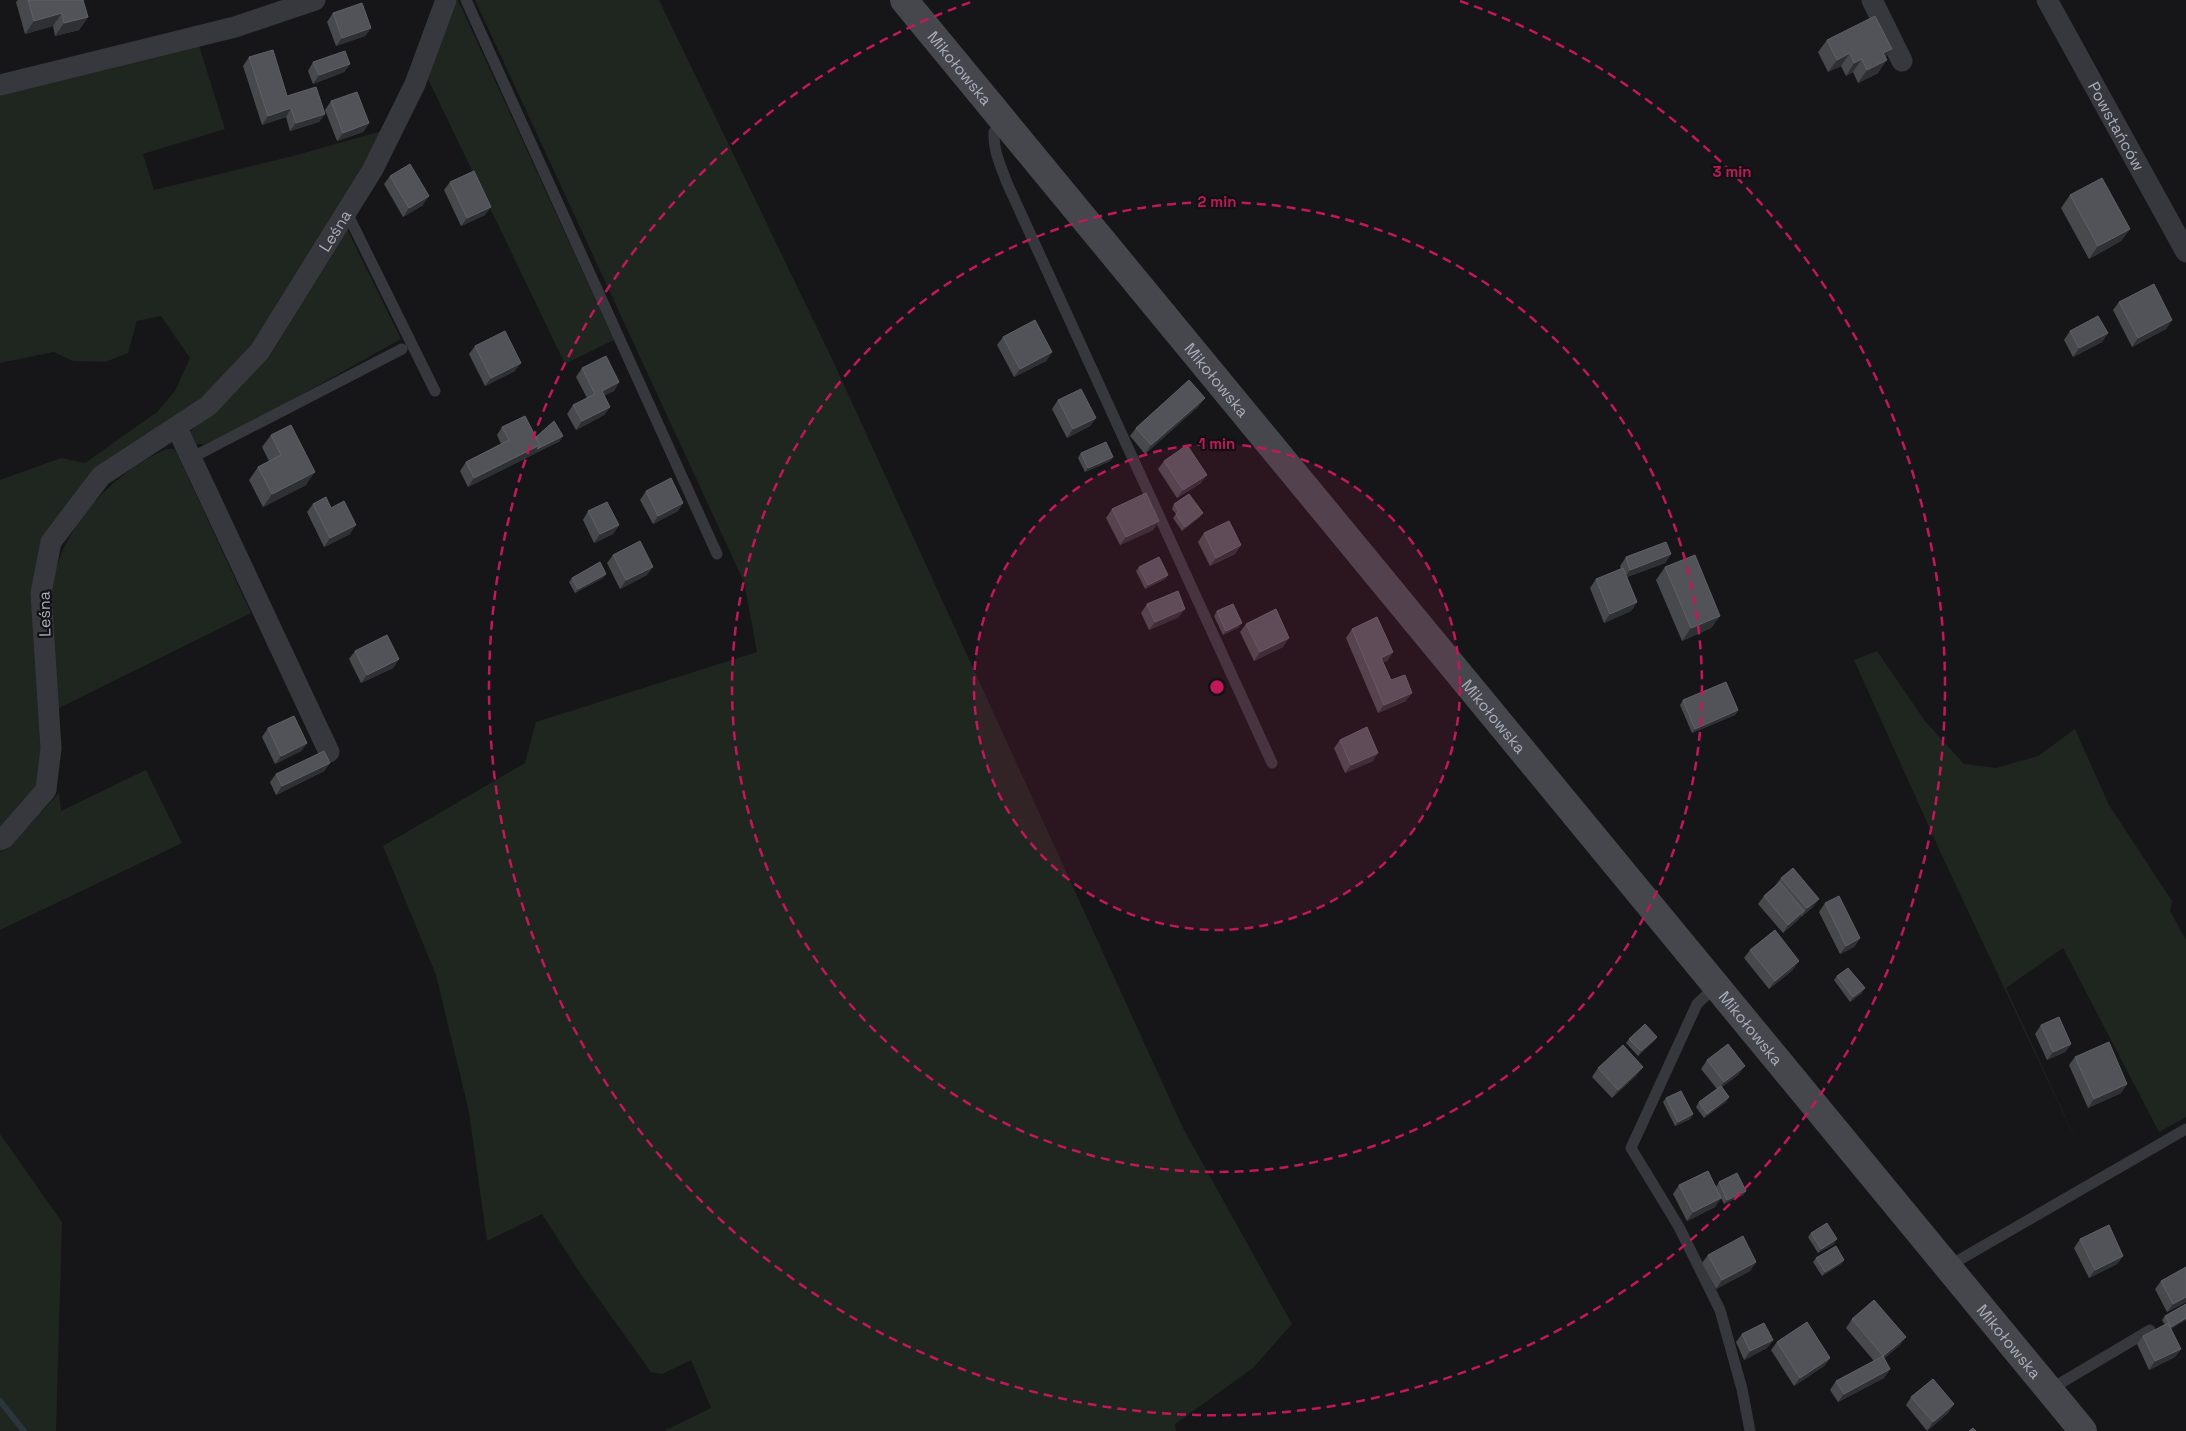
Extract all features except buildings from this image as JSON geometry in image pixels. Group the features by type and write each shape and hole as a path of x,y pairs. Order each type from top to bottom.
{"main road":[{"name":"Mikołowska","path":"904,0 2083,1431"}],"street":[{"path":"0,85 235,26 315,0"},
{"name":"Leśna","path":"0,840 4,838 46,790 51,748 41,593 51,542 101,476 208,406 260,352 373,169 415,84 446,0"},
{"path":"1872,0 1902,61"},
{"name":"Powstańców","path":"2047,0 2186,252"},
{"path":"177,428 329,752"}],"lane":[{"path":"466,0 717,554"},
{"path":"1005,121 994,132 994,139 995,151 1007,183 1272,763"},
{"path":"346,211 435,391"},
{"path":"191,458 402,349"},
{"path":"1717,985 1697,1004 1631,1148 1679,1227 1720,1310 1742,1389 1750,1431"},
{"path":"1947,1267 2186,1129"},
{"path":"2049,1390 2150,1330"}],"shaded area":[{"path":"454,0 458,0 614,340 565,364 428,79"},
{"path":"475,0 659,0 833,361 1183,1128 1292,1324 1253,1368 1175,1424 1176,1431 664,1431 711,1408 691,1360 662,1374 651,1372 580,1273 542,1214 487,1241 469,1112 436,975 383,846 525,763 536,722 757,652 744,582"},
{"path":"198,42 225,129 143,154 154,190 293,156 385,130 250,349 209,397 42,541 44,747 39,786 0,828 0,480 61,458 85,463 157,412 175,391 190,358 161,316 137,321 128,353 105,362 73,361 54,352 0,363 0,94"},
{"path":"346,227 401,339 263,416 205,444 196,444 190,432 269,357"},
{"path":"166,449 175,449 251,613 57,709 50,596 57,565 66,543 92,504 109,488 146,460"},
{"path":"1877,651 1925,721 1964,764 1996,768 2038,756 2075,729 2109,805 2172,901 2170,911 2186,940 2186,1117 2159,1132 2063,948 2006,988 2089,1168 1944,860 1854,660"},
{"path":"146,770 182,843 0,930 0,852 7,849 59,793 61,811"},
{"path":"0,1134 62,1222 56,1431 0,1431"}],"waterway":[{"path":"0,1401 24,1431"}]}
